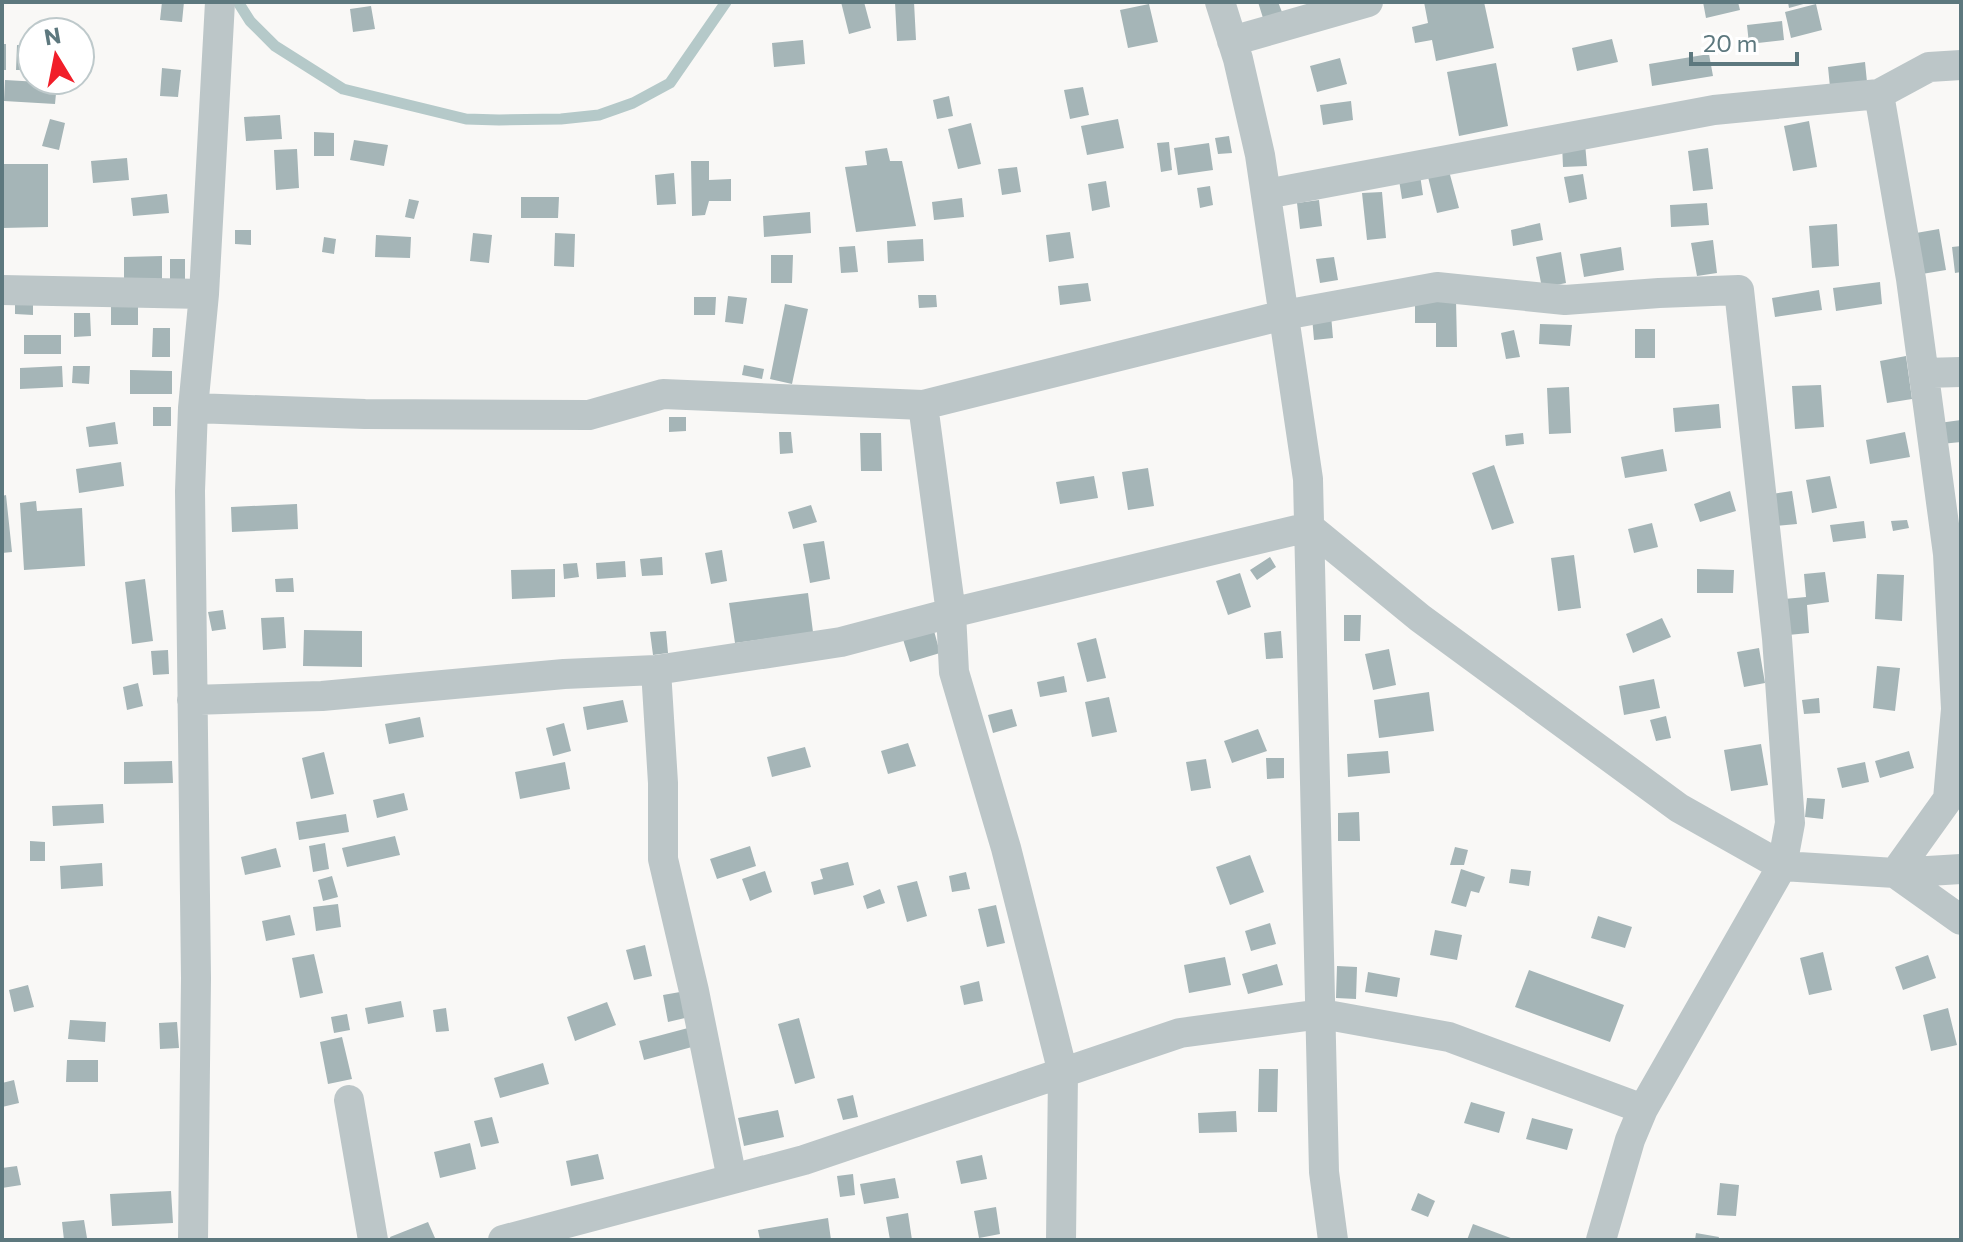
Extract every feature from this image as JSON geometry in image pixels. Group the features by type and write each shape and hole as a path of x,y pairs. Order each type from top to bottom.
{"street":[{"path":"193,1240 196,978 190,491 220,2"},
{"path":"1220,2 1238,59 1260,155 1308,479 1324,1172 1333,1240"},
{"path":"1232,41 1368,2"},
{"path":"1266,194 1714,110 1879,94 1929,67 1961,65"},
{"path":"1879,94 1911,279 1948,554 1956,709 1948,799 1895,873"},
{"path":"193,408 365,414 589,415 663,394 923,405 1284,315 1437,287 1565,300 1739,290 1777,638 1790,823 1782,866 1643,1109 1630,1140 1601,1240"},
{"path":"2,290 204,294"},
{"path":"1924,373 1961,372"},
{"path":"923,405 951,613 954,672 1006,848 1063,1073 1061,1240"},
{"path":"192,700 322,696 564,674 656,670 841,642 1309,527"},
{"path":"1309,527 1420,618 1679,808 1782,866 1895,873 1961,869"},
{"path":"656,670 663,783 663,859 694,991 732,1179"},
{"path":"1895,873 1961,920"},
{"path":"503,1240 804,1160 1180,1033 1322,1014 1449,1037 1643,1109"},
{"path":"349,1100 373,1240"}],"building":[{"path":"162,2 184,2 182,22 160,20"},
{"path":"841,2 864,2 871,28 849,34"},
{"path":"895,2 914,2 916,40 897,41"},
{"path":"1258,2 1278,2 1282,12 1263,18"},
{"path":"1424,2 1484,2 1494,48 1436,61 1432,40 1415,43 1412,27 1428,23"},
{"path":"1703,2 1738,2 1740,10 1706,18"},
{"path":"1788,2 1807,2 1807,3 1789,8"},
{"path":"1149,4 1158,42 1128,48 1120,10"},
{"path":"1816,4 1822,30 1791,38 1785,12"},
{"path":"371,6 375,29 353,32 350,9"},
{"path":"1782,21 1784,40 1749,44 1747,25"},
{"path":"1612,39 1618,62 1577,71 1572,48"},
{"path":"803,40 805,64 774,67 772,43"},
{"path":"2,44 6,44 6,70 2,70"},
{"path":"1709,54 1713,76 1652,86 1649,64"},
{"path":"1340,58 1347,84 1317,92 1310,66"},
{"path":"1865,62 1867,82 1830,87 1828,67"},
{"path":"1496,63 1508,126 1459,136 1447,72"},
{"path":"162,68 181,70 178,97 160,96"},
{"path":"5,80 16,81 16,96 56,96 55,104 4,101"},
{"path":"1083,87 1089,115 1070,119 1064,90"},
{"path":"949,96 953,116 937,119 933,100"},
{"path":"1351,101 1353,120 1323,125 1320,105"},
{"path":"280,115 282,139 246,141 244,117"},
{"path":"50,119 65,123 59,150 42,146"},
{"path":"1118,119 1124,148 1087,155 1081,126"},
{"path":"1809,121 1817,167 1793,171 1784,126"},
{"path":"971,123 981,164 958,169 948,129"},
{"path":"314,132 334,133 334,156 314,156"},
{"path":"1229,136 1232,153 1218,154 1215,138"},
{"path":"354,140 388,145 384,166 350,160"},
{"path":"1169,142 1172,170 1161,172 1157,143"},
{"path":"1209,143 1213,170 1178,175 1174,148"},
{"path":"1585,143 1587,166 1563,167 1562,144"},
{"path":"887,148 890,161 902,161 916,226 856,232 845,167 867,165 865,151"},
{"path":"1708,148 1713,189 1693,191 1688,151"},
{"path":"297,149 299,188 276,190 274,150"},
{"path":"127,158 129,180 93,183 91,161"},
{"path":"691,161 709,161 709,180 731,179 731,201 709,201 705,215 692,216"},
{"path":"2,164 48,164 48,227 2,228"},
{"path":"1017,167 1021,192 1002,195 998,169"},
{"path":"1449,171 1459,208 1437,213 1428,177"},
{"path":"674,173 676,204 657,205 655,175"},
{"path":"1583,174 1587,199 1569,203 1564,177"},
{"path":"1420,175 1423,195 1402,199 1399,180"},
{"path":"1106,181 1110,207 1092,211 1088,184"},
{"path":"1210,186 1213,205 1200,208 1197,188"},
{"path":"1382,192 1386,238 1367,240 1362,193"},
{"path":"167,194 169,213 133,216 131,198"},
{"path":"521,197 559,197 558,218 521,218"},
{"path":"962,198 964,217 934,220 932,202"},
{"path":"409,199 419,201 414,219 405,217"},
{"path":"1319,200 1322,226 1300,229 1297,203"},
{"path":"1707,203 1709,225 1671,227 1670,205"},
{"path":"810,212 811,233 764,237 763,216"},
{"path":"1540,223 1543,240 1513,246 1511,230"},
{"path":"1837,224 1839,266 1812,268 1809,226"},
{"path":"1939,229 1946,270 1922,274 1916,233"},
{"path":"235,230 251,230 251,245 235,244"},
{"path":"1070,232 1074,258 1049,262 1046,235"},
{"path":"473,233 492,235 489,263 470,261"},
{"path":"555,233 575,234 574,267 554,266"},
{"path":"376,235 411,237 410,258 375,257"},
{"path":"324,237 336,239 334,254 322,252"},
{"path":"923,239 924,261 888,263 887,241"},
{"path":"1713,240 1717,273 1697,276 1691,243"},
{"path":"855,246 858,272 841,273 839,247"},
{"path":"1961,246 1961,272 1955,273 1952,247"},
{"path":"1621,247 1624,270 1584,277 1580,254"},
{"path":"1561,252 1566,283 1542,288 1536,257"},
{"path":"771,255 793,255 792,283 771,283"},
{"path":"162,256 162,279 124,279 124,257"},
{"path":"1334,257 1338,280 1320,283 1316,259"},
{"path":"170,259 185,259 185,283 170,283"},
{"path":"1880,282 1882,304 1836,311 1833,288"},
{"path":"1088,283 1091,301 1060,305 1058,286"},
{"path":"1819,290 1822,310 1775,317 1772,298"},
{"path":"918,295 936,295 937,307 919,308"},
{"path":"728,296 747,298 743,324 725,322"},
{"path":"694,297 716,297 715,315 694,315"},
{"path":"15,299 33,300 33,315 15,314"},
{"path":"1456,299 1457,347 1436,347 1436,323 1415,323 1415,300"},
{"path":"785,304 808,309 792,384 770,379"},
{"path":"111,305 138,305 138,325 111,325"},
{"path":"74,313 90,313 91,336 74,337"},
{"path":"1331,315 1333,338 1314,340 1312,317"},
{"path":"1540,324 1572,325 1570,346 1539,344"},
{"path":"153,328 170,328 170,357 152,357"},
{"path":"1635,329 1655,329 1655,358 1635,358"},
{"path":"1514,330 1520,357 1506,359 1501,333"},
{"path":"24,335 61,335 61,354 24,354"},
{"path":"1906,356 1912,399 1887,403 1880,361"},
{"path":"744,365 764,369 762,379 742,375"},
{"path":"62,366 63,387 20,389 20,368"},
{"path":"73,366 90,366 89,384 72,383"},
{"path":"130,370 172,371 172,394 130,394"},
{"path":"1821,385 1824,427 1795,429 1792,386"},
{"path":"1569,387 1571,433 1549,434 1547,388"},
{"path":"1719,404 1721,428 1675,432 1673,408"},
{"path":"153,407 171,407 171,426 153,426"},
{"path":"669,417 686,417 686,431 669,432"},
{"path":"1961,420 1961,442 1941,444 1939,423"},
{"path":"115,422 118,444 89,447 86,427"},
{"path":"779,432 791,432 793,453 780,454"},
{"path":"1905,432 1910,457 1870,464 1866,440"},
{"path":"860,433 881,433 882,471 861,471"},
{"path":"1523,433 1524,444 1506,446 1505,435"},
{"path":"1663,449 1667,471 1625,478 1621,457"},
{"path":"121,462 124,486 79,493 76,469"},
{"path":"1494,465 1514,523 1492,530 1472,473"},
{"path":"1148,468 1154,506 1128,510 1122,472"},
{"path":"1094,476 1098,498 1060,504 1056,482"},
{"path":"1830,476 1837,508 1812,513 1806,480"},
{"path":"1730,491 1736,511 1700,522 1694,504"},
{"path":"1792,491 1797,524 1776,526 1772,494"},
{"path":"6,495 12,552 2,553 2,496"},
{"path":"36,501 37,511 82,508 85,566 24,570 20,503"},
{"path":"297,504 298,529 232,532 231,507"},
{"path":"811,505 817,522 793,529 788,512"},
{"path":"1907,520 1909,528 1893,531 1891,521"},
{"path":"1864,521 1866,538 1833,542 1830,525"},
{"path":"1652,523 1658,547 1634,553 1628,529"},
{"path":"824,541 830,579 810,583 803,544"},
{"path":"722,550 727,581 711,584 705,553"},
{"path":"1574,555 1581,608 1558,611 1551,558"},
{"path":"662,557 663,575 642,576 640,559"},
{"path":"1270,557 1276,567 1257,580 1250,570"},
{"path":"625,561 626,577 597,579 596,563"},
{"path":"577,563 579,577 564,579 563,564"},
{"path":"555,569 555,597 512,599 511,570"},
{"path":"1697,569 1734,570 1733,593 1697,593"},
{"path":"1825,572 1829,602 1807,605 1809,633 1788,635 1784,599 1806,597 1804,574"},
{"path":"1240,573 1251,607 1228,615 1216,581"},
{"path":"1877,574 1904,575 1902,621 1875,619"},
{"path":"293,578 294,592 276,592 275,579"},
{"path":"145,579 153,641 132,644 125,582"},
{"path":"808,593 813,632 735,643 729,603"},
{"path":"223,610 226,629 212,631 208,612"},
{"path":"1344,615 1361,615 1360,641 1344,641"},
{"path":"284,617 286,648 263,650 261,618"},
{"path":"1662,618 1671,637 1633,653 1626,634"},
{"path":"933,627 940,653 910,662 902,636"},
{"path":"304,630 362,631 362,667 303,666"},
{"path":"666,631 668,653 653,655 650,632"},
{"path":"1281,631 1283,658 1266,659 1264,633"},
{"path":"1096,638 1106,678 1087,682 1077,643"},
{"path":"1759,648 1765,683 1744,687 1737,652"},
{"path":"1389,649 1396,685 1373,690 1365,654"},
{"path":"168,650 169,674 153,675 151,651"},
{"path":"1877,666 1900,668 1895,711 1873,708"},
{"path":"1064,676 1067,692 1040,697 1037,682"},
{"path":"1654,679 1660,708 1624,715 1619,686"},
{"path":"138,683 143,706 127,710 123,687"},
{"path":"1429,692 1434,731 1379,738 1374,700"},
{"path":"1109,697 1117,732 1092,737 1085,702"},
{"path":"1819,698 1820,713 1804,714 1802,700"},
{"path":"623,700 628,722 587,730 583,707"},
{"path":"1012,709 1017,726 993,733 988,715"},
{"path":"1666,716 1671,738 1656,741 1650,720"},
{"path":"420,717 424,737 389,744 385,724"},
{"path":"564,723 571,751 553,756 546,728"},
{"path":"1258,729 1267,751 1232,763 1224,741"},
{"path":"908,743 916,766 888,774 881,751"},
{"path":"1761,744 1768,785 1731,791 1724,750"},
{"path":"805,747 811,767 772,777 767,757"},
{"path":"1388,751 1390,773 1348,777 1347,754"},
{"path":"1909,751 1914,768 1880,778 1875,761"},
{"path":"324,752 334,794 311,799 302,758"},
{"path":"1266,758 1284,758 1284,778 1267,779"},
{"path":"1206,759 1211,788 1191,791 1186,762"},
{"path":"172,761 173,783 124,784 124,762"},
{"path":"565,762 570,789 520,799 515,772"},
{"path":"1865,762 1869,782 1842,788 1837,768"},
{"path":"404,793 408,810 377,818 373,800"},
{"path":"1807,798 1825,799 1823,819 1805,817"},
{"path":"103,804 104,823 53,826 52,806"},
{"path":"1359,812 1360,841 1338,841 1338,813"},
{"path":"346,814 349,832 299,840 296,822"},
{"path":"395,836 400,855 347,867 342,848"},
{"path":"30,841 45,842 45,861 30,861"},
{"path":"325,843 329,869 313,872 309,846"},
{"path":"750,846 756,866 717,879 710,859"},
{"path":"1455,847 1468,850 1464,865 1450,865"},
{"path":"276,848 281,867 245,875 241,857"},
{"path":"1250,855 1264,892 1230,905 1216,867"},
{"path":"848,862 854,885 814,895 811,882 823,879 820,869"},
{"path":"102,863 103,886 61,889 60,866"},
{"path":"1461,869 1485,877 1479,893 1471,891 1466,907 1451,903"},
{"path":"1511,869 1531,871 1529,886 1509,883"},
{"path":"765,871 772,892 750,901 742,879"},
{"path":"966,872 970,889 952,892 949,876"},
{"path":"332,876 338,897 323,901 318,880"},
{"path":"917,881 927,916 907,922 897,886"},
{"path":"880,889 885,903 867,909 863,896"},
{"path":"338,904 341,927 316,931 313,907"},
{"path":"996,905 1005,943 987,947 978,909"},
{"path":"290,915 295,935 266,941 262,921"},
{"path":"1598,916 1632,927 1625,948 1591,938"},
{"path":"1270,923 1276,944 1251,951 1245,931"},
{"path":"1435,930 1462,935 1457,960 1430,955"},
{"path":"645,945 652,976 634,980 626,950"},
{"path":"1823,952 1832,990 1809,995 1800,958"},
{"path":"314,954 323,993 300,998 292,958"},
{"path":"1928,955 1936,978 1903,990 1895,967"},
{"path":"1225,957 1231,985 1189,993 1184,965"},
{"path":"1277,964 1283,985 1248,994 1242,974"},
{"path":"1337,966 1357,967 1356,999 1336,998"},
{"path":"1529,970 1624,1005 1610,1042 1515,1007"},
{"path":"1368,972 1400,978 1397,997 1365,992"},
{"path":"979,981 983,1001 964,1005 960,986"},
{"path":"28,985 34,1007 14,1012 9,990"},
{"path":"680,992 685,1018 668,1022 663,995"},
{"path":"401,1001 404,1017 368,1024 365,1008"},
{"path":"607,1002 616,1025 575,1041 567,1017"},
{"path":"446,1008 449,1031 436,1032 433,1010"},
{"path":"1948,1008 1957,1045 1931,1051 1923,1015"},
{"path":"347,1014 350,1030 334,1033 331,1017"},
{"path":"799,1018 815,1078 795,1084 778,1024"},
{"path":"70,1020 106,1022 105,1042 68,1039"},
{"path":"177,1022 179,1048 160,1049 159,1023"},
{"path":"688,1028 692,1047 644,1060 639,1041"},
{"path":"342,1037 352,1079 328,1084 320,1042"},
{"path":"67,1060 98,1060 98,1082 66,1082"},
{"path":"543,1063 549,1084 500,1098 494,1078"},
{"path":"1259,1069 1278,1069 1277,1112 1258,1112"},
{"path":"14,1080 19,1103 2,1107 2,1083"},
{"path":"853,1095 858,1117 843,1120 837,1099"},
{"path":"1471,1102 1505,1112 1499,1133 1464,1123"},
{"path":"778,1110 784,1137 744,1146 738,1118"},
{"path":"1236,1111 1237,1132 1199,1133 1198,1113"},
{"path":"492,1117 499,1143 481,1147 474,1121"},
{"path":"1532,1118 1573,1129 1567,1150 1526,1139"},
{"path":"470,1143 476,1169 440,1178 434,1152"},
{"path":"598,1154 604,1179 571,1186 566,1161"},
{"path":"982,1155 987,1179 961,1184 956,1161"},
{"path":"17,1166 21,1185 2,1188 2,1168"},
{"path":"853,1174 855,1195 840,1197 837,1176"},
{"path":"895,1178 899,1198 864,1204 860,1184"},
{"path":"1720,1183 1739,1185 1736,1216 1717,1215"},
{"path":"171,1191 173,1223 112,1226 110,1194"},
{"path":"1418,1193 1435,1201 1428,1217 1411,1210"},
{"path":"996,1207 1000,1234 979,1238 974,1211"},
{"path":"908,1213 912,1240 890,1240 886,1217"},
{"path":"828,1218 831,1240 760,1240 758,1230"},
{"path":"84,1220 87,1238 64,1240 62,1222"},
{"path":"428,1222 435,1238 431,1240 391,1240 390,1237"},
{"path":"1473,1224 1516,1240 1467,1240"},
{"path":"1696,1233 1719,1237 1718,1240 1695,1240"}],"waterway":[{"path":"238,2 250,21 275,46 343,89 466,119 499,120 599,115 633,103 670,83 726,2"}]}
